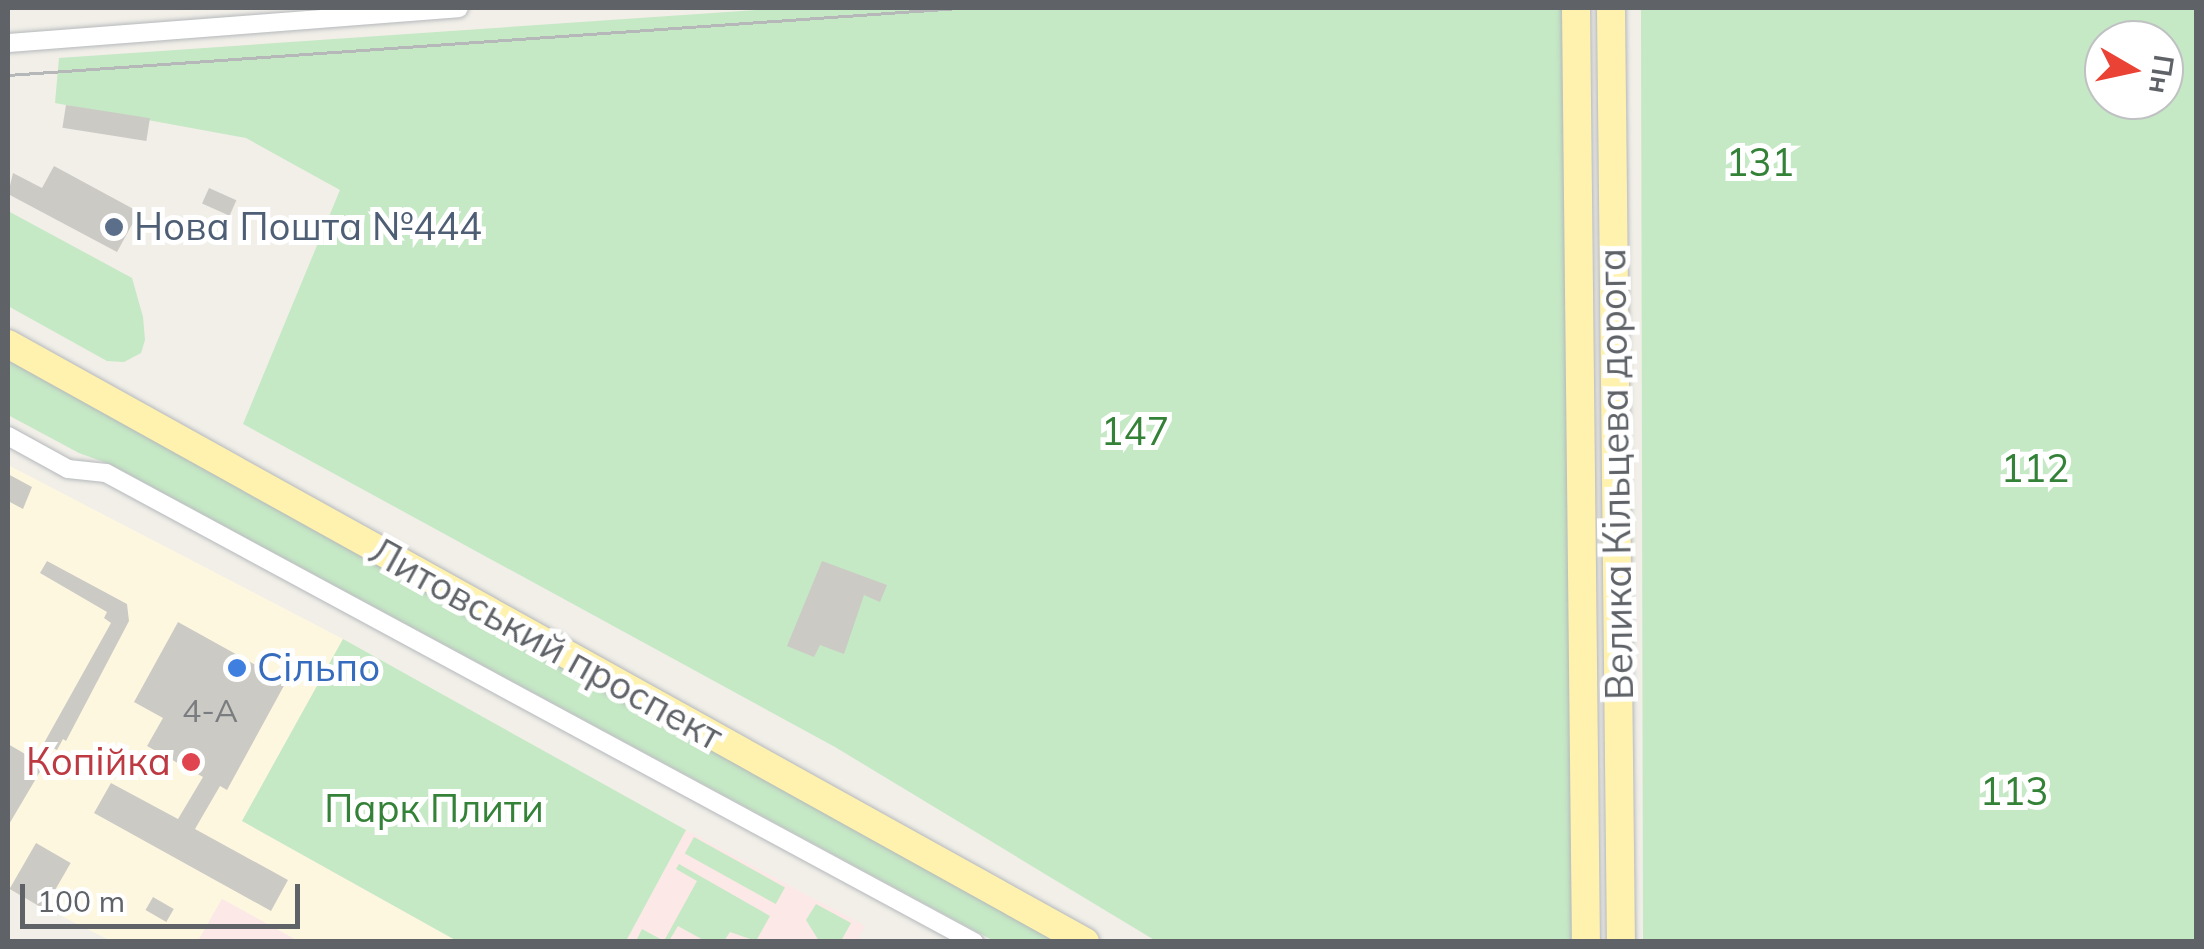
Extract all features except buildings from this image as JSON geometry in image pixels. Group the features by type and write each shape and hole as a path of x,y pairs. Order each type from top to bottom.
{"main road":[{"name":"Велика Кільцева дорога","path":"1576,8 1586,942"},
{"name":"Велика Кільцева дорога","path":"1611,8 1621,942"},
{"name":"Литовський проспект","path":"8,344 1085,942"}],"street":[{"path":"8,42 459,8"},
{"name":"Литовський проспект","path":"8,436 68,468 106,474 974,942"}],"shaded area":[{"path":"8,465 343,639 242,821 457,941 298,941 222,899 198,941 111,941 8,889"},
{"path":"686,830 865,926 857,941 626,942"},
{"path":"222,899 298,941 198,941"}],"green space":[{"name":"147","path":"784,8 1576,8 1586,941 1156,941 835,747 243,424 340,190 246,138 55,103 59,58"},
{"path":"1641,8 2196,8 2196,941 1643,941"},
{"path":"8,211 132,278 143,317 145,340 141,353 124,362 107,361 8,306"},
{"path":"8,357 1059,941 994,941 112,465 79,453 8,415"},
{"name":"Парк Плити","path":"343,639 686,830 626,941 457,941 242,821"},
{"path":"694,837 785,887 776,904 685,854"},
{"path":"679,864 770,916 756,941 730,932 724,941 705,941 678,926 669,941 664,941 697,881 676,869"},
{"path":"816,904 851,923 841,941 819,941 806,920"},
{"path":"642,929 664,941 636,941"}],"tram line":[{"path":"8,75 958,8"}],"place":[{"name":"Нова Пошта №444","path":"114,227"},
{"name":"Сільпо","path":"237,668"},
{"name":"Копійка","path":"191,762"}],"park label":[{"name":"131","path":"1760,163"},
{"name":"112","path":"2035,469"},
{"name":"113","path":"2014,792"}]}
